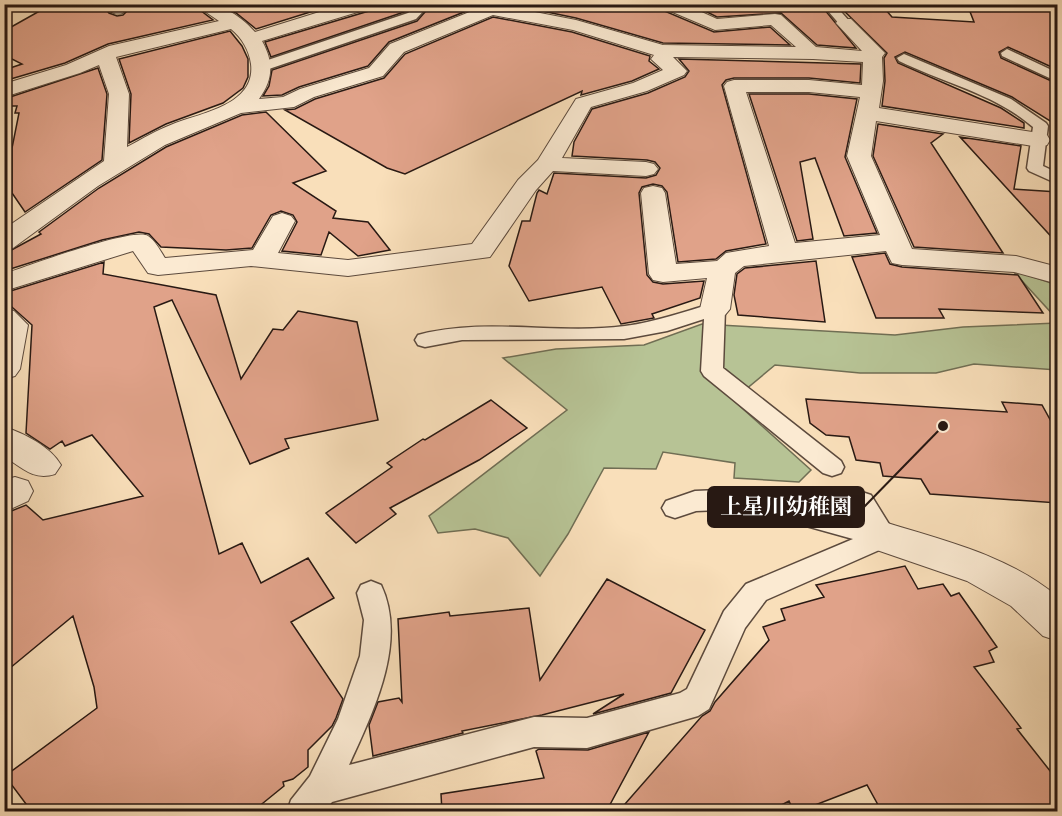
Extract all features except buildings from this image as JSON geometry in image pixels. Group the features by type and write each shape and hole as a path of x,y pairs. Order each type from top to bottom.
{"street":[{"path":"4,211 8,239 158,138 236,107 245,101 258,86 261,68 258,54 240,27 202,4"},
{"path":"250,39 365,4"},
{"path":"463,4 576,25 669,51 813,53 872,57"},
{"path":"520,15 547,4"},
{"path":"669,4 715,25 775,19 807,47"},
{"path":"236,107 287,103 307,93 376,72 397,48 491,8"},
{"path":"4,92 73,69 116,50 234,23"},
{"path":"845,23 875,53 872,57 873,81 859,156 902,257 1016,264 1058,276"},
{"path":"4,282 99,251 139,241 158,267 261,259 348,268 481,251 527,184 547,164 583,103 639,87 677,71 662,59 669,51"},
{"path":"105,54 119,94 115,165"},
{"path":"784,252 734,86 809,86 869,102 1039,140"},
{"path":"547,164 650,181 663,274 725,268"},
{"path":"261,259 282,221"},
{"path":"715,309 722,270 736,259 784,252 896,242"},
{"path":"4,317 13,325 4,369"},
{"path":"4,440 42,465"},
{"path":"884,537 981,569 1025,594 1058,623"}],"lane":[{"path":"261,68 368,29 412,16 425,4"},
{"path":"827,4 845,23"},
{"path":"1007,53 1058,78"},
{"path":"904,58 941,76 995,95 1026,112 1041,126 1035,168 1058,179"},
{"path":"425,340 462,334 624,333 667,325 715,309 712,371 832,467"},
{"path":"675,508 695,501 745,499 884,537"},
{"path":"862,502 884,537"},
{"path":"322,788 534,732 587,733 687,706 698,699 734,620 756,592 884,537"},
{"path":"303,812 322,788 352,723 375,656 378,620 371,593"}],"green space":[{"path":"1012,270 1057,285 1057,319"},
{"path":"1057,323 1057,370 974,364 936,373 860,373 775,365 733,400 811,470 799,482 734,478 735,463 663,452 656,469 604,468 568,534 540,576 508,538 475,529 438,533 429,516 567,410 503,358 556,349 644,345 702,324 895,335 963,327"}],"place":[{"name":"上星川幼稚園","path":"943,426"}]}
